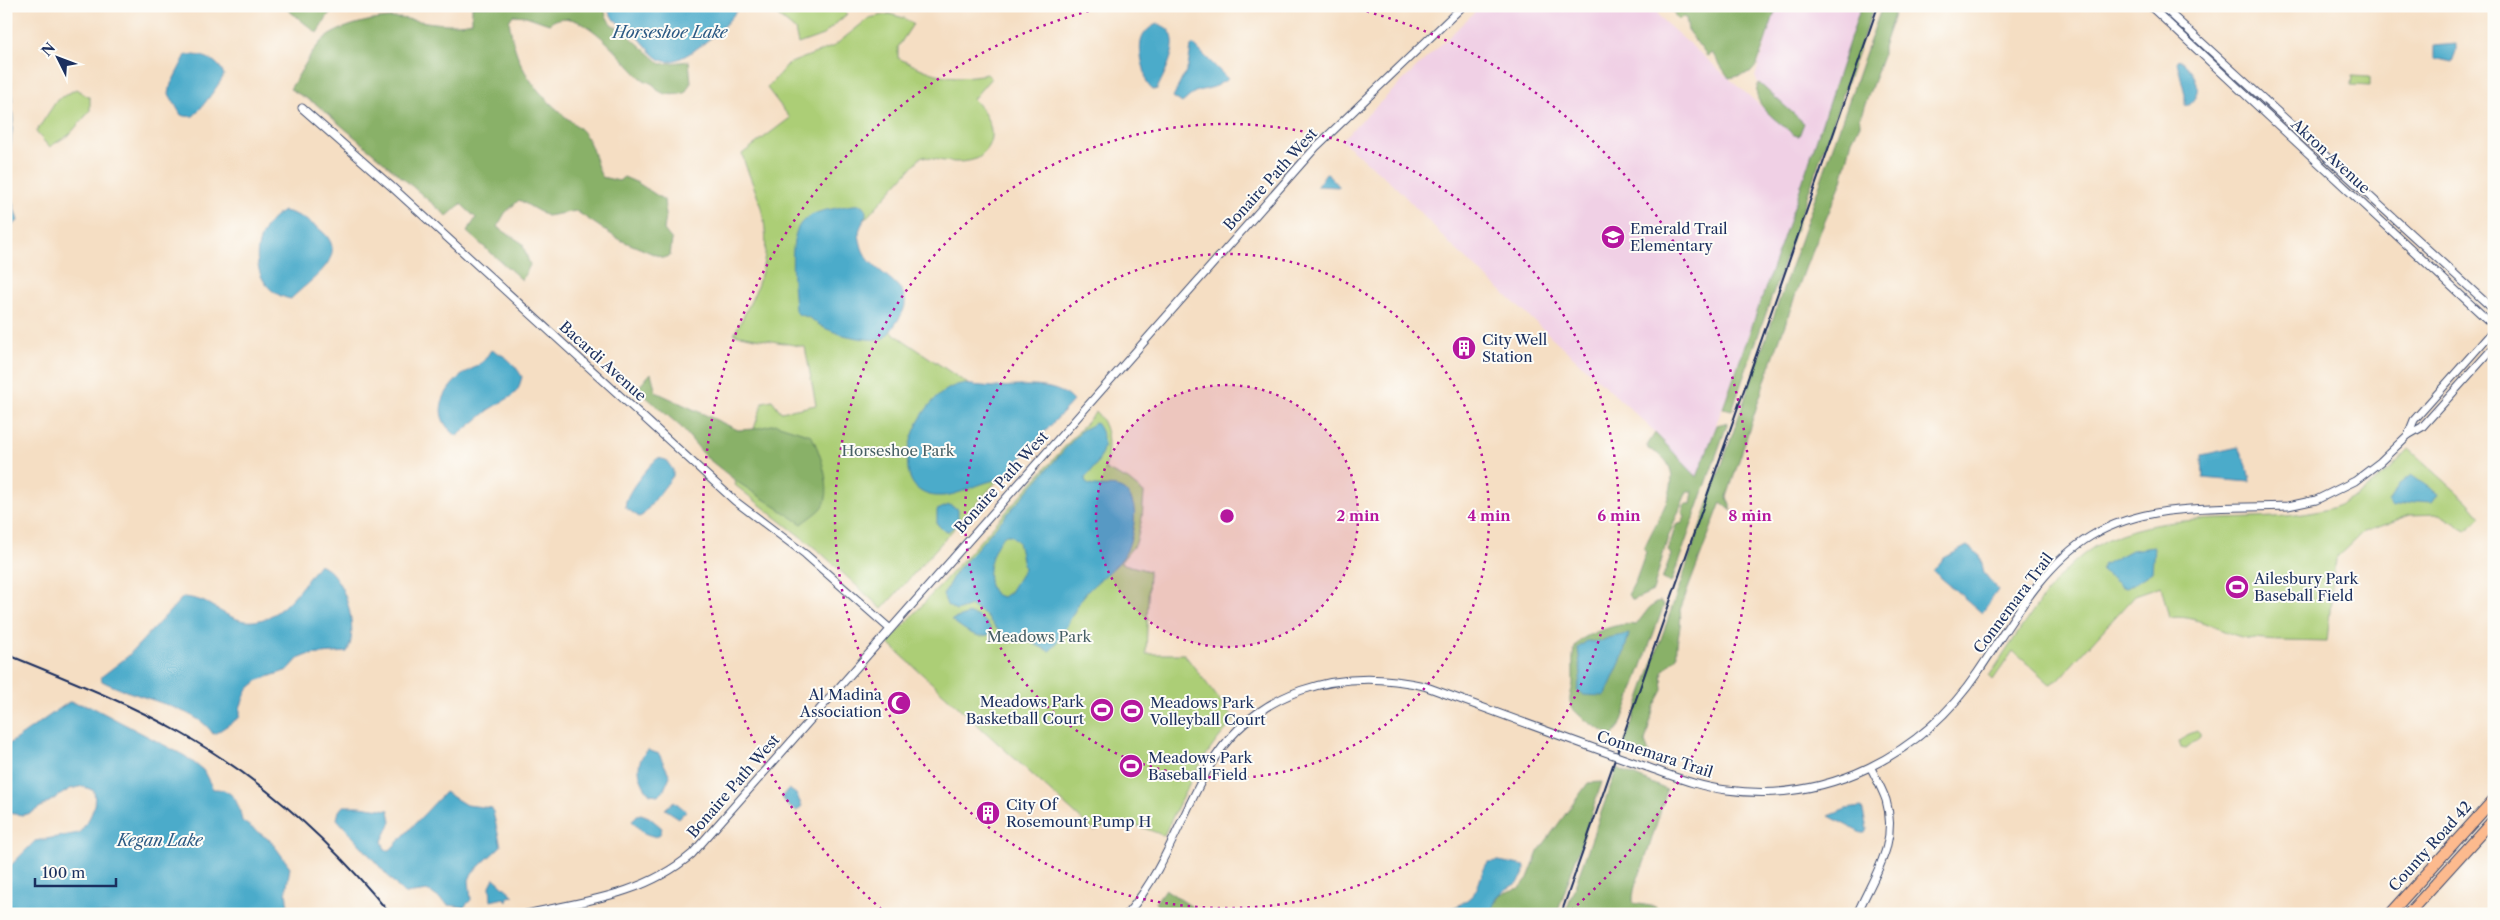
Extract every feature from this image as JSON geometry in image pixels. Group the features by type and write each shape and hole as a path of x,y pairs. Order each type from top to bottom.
{"highway":[{"name":"County Road 42","path":"2390,914 2494,799"},
{"path":"2453,864 2476,828 2494,809"},
{"name":"County Road 42","path":"2408,914 2494,819"}],"street":[{"name":"Bonaire Path West","path":"526,914 629,891 663,876 684,861 710,834 888,628 1316,147 1463,6"},
{"name":"Akron Avenue","path":"2150,6 2494,326"},
{"name":"Akron Avenue","path":"2162,6 2494,310"},
{"name":"Bacardi Avenue","path":"302,108 399,193 735,501 806,554 888,628"},
{"name":"Connemara Trail","path":"2408,435 2414,420 2494,330"},
{"name":"Connemara Trail","path":"1126,914 1159,868 1204,776 1224,746 1257,714 1301,690 1344,680 1374,678 1398,680 1424,686 1647,767 1707,786 1762,793 1791,791 1827,784 1871,768 1900,751 1944,713 1976,675 2045,577 2066,554 2090,537 2125,519 2148,513 2303,504 2336,491 2355,481 2380,462 2408,435 2422,427 2494,347"},
{"path":"1857,914 1887,853 1890,836 1890,818 1885,798 1871,768"}],"shaded area":[{"name":"Emerald Trail Elementary","path":"1481,6 1654,6 1661,19 1794,135 1803,123 1757,81 1755,77 1777,6 1861,6 1793,210 1697,478 1652,429 1450,244 1394,185 1341,140"}],"green space":[{"path":"283,6 334,6 317,33"},
{"path":"472,6 604,6 606,16 611,24 628,35 661,64 689,61 691,82 685,93 665,94 642,78 611,46 586,25 573,20 560,19 549,24 526,16 513,15 509,21 515,49 525,72 549,102 585,135 602,177 619,181 624,177 638,183 664,200 666,215 664,230 672,240 670,256 663,258 618,239 576,211 547,216 519,200 505,213 497,227 522,243 530,265 522,280 467,232 476,218 461,204 447,216 316,104 290,89 321,42 333,33 353,25 387,18 439,24 472,22"},
{"path":"766,6 842,6 847,14 823,35 798,44 795,30"},
{"path":"1667,6 1777,6 1757,65 1750,73 1729,78 1712,53 1707,56 1688,31 1686,18 1682,17 1679,20"},
{"path":"1861,6 1874,6 1732,410 1723,408 1793,210"},
{"path":"1882,6 1897,6 1883,47 1883,56 1860,118 1860,125 1852,140 1842,181 1806,266 1769,369 1727,497 1732,511 1721,502 1680,610 1681,622 1677,657 1664,670 1662,676 1663,690 1654,707 1645,742 1649,752 1648,755 1624,745"},
{"name":"Horseshoe Park","path":"889,14 904,18 913,24 898,47 898,58 921,69 941,75 961,77 987,74 991,78 973,99 989,122 991,128 990,142 981,156 969,161 949,162 922,156 812,278 1040,433 882,609 820,552 735,485 763,402 772,400 781,412 816,405 805,347 734,334 758,285 765,252 766,235 758,198 742,154 790,118 767,88 788,64 834,46 869,18"},
{"path":"2352,76 2370,77 2370,86 2351,85"},
{"path":"1759,83 1804,123 1799,136 1794,135 1781,125 1761,105 1757,90"},
{"path":"76,89 90,98 90,111 69,135 49,147 36,132 57,100"},
{"path":"651,373 656,392 738,430 754,429 776,424 811,435 825,472 827,493 821,509 802,524 736,481 707,458 681,427 637,389"},
{"name":"Meadows Park","path":"1096,412 1101,418 1108,439 1105,469 1128,480 1144,493 1142,518 1136,543 1120,563 1149,571 1146,654 1184,654 1235,720 1203,760 1164,835 1128,824 1111,825 1094,831 888,643"},
{"path":"1728,422 1671,583 1662,579 1671,555 1668,550 1676,525 1682,523 1685,516 1682,512 1685,504 1691,504 1693,491 1687,491 1667,540 1653,591 1633,600 1628,595 1636,580 1646,552 1644,549 1669,495 1672,481 1670,468 1663,458 1648,449 1648,444 1655,433 1697,477 1717,425"},
{"path":"2409,449 2468,502 2481,517 2466,530 2439,514 2410,515 2362,533 2335,559 2327,642 2246,638 2189,618 2169,618 2161,586 2135,595 2058,680 2050,684 2013,651 1993,680 1989,676 2049,589 2078,559 2094,547 2120,534 2147,526 2205,520 2263,518 2320,511 2333,507 2346,502 2369,487"},
{"path":"1660,601 1664,605 1620,726 1612,736 1587,721 1570,704 1573,684 1574,649 1582,639 1590,634 1619,625 1636,625 1649,608"},
{"path":"2197,731 2200,734 2200,738 2186,749 2181,748 2179,742 2187,735"},
{"path":"1617,768 1667,790 1633,896 1633,903 1656,907 1660,914 1565,914"},
{"path":"1602,782 1557,914 1490,914 1500,894 1520,888 1528,878 1538,852 1588,783"},
{"path":"1165,889 1202,914 1166,914 1155,903"}],"water":[{"name":"Horseshoe Lake","path":"606,6 739,6 727,22 706,42 682,57 672,61 664,61 650,51 639,38 617,22"},
{"path":"1157,24 1167,28 1172,35 1173,43 1172,53 1165,73 1157,89 1153,90 1146,80 1140,49 1145,32"},
{"path":"1193,44 1228,79 1214,87 1195,92 1182,103 1173,97 1188,67"},
{"path":"2456,44 2456,51 2452,62 2434,58 2434,46"},
{"path":"186,55 198,55 214,61 224,75 204,104 193,116 181,115 169,94 171,84"},
{"path":"2179,59 2190,70 2196,82 2196,95 2187,106 2185,105 2185,94 2177,62"},
{"path":"6,67 11,82 13,121 7,183 18,221 6,230"},
{"path":"1327,173 1340,187 1317,186"},
{"path":"862,205 866,215 859,233 862,248 867,258 900,288 904,296 905,306 900,317 881,340 853,337 834,332 807,317 799,315 795,310 793,252 794,241 801,223 811,215 819,212"},
{"path":"283,211 297,215 318,228 328,238 332,248 331,257 326,266 291,299 277,294 267,285 260,273 257,260 258,246 263,232 271,220"},
{"path":"491,350 506,357 519,372 522,377 518,390 457,436 449,429 441,414 444,397 454,382 464,373 480,364"},
{"path":"961,384 993,387 1046,387 1065,394 1073,401 1002,479 993,480 960,492 936,496 919,490 910,478 908,461 911,442 918,422 930,405 944,391"},
{"path":"1096,423 1103,437 1102,452 1096,465 1085,478 1086,483 1123,489 1128,494 1134,507 1134,526 1129,545 1123,557 1083,597 1062,635 1049,651 1030,642 1005,638 984,614 971,606 956,611 947,605 943,595 955,573 1082,430","holes":["1006,535 1011,535 1018,542 1024,569 1010,592 1003,597 995,594 991,587 989,569 991,558 1000,540"]},
{"path":"2238,447 2247,466 2250,482 2203,478 2202,455"},
{"path":"658,458 666,460 673,470 673,476 643,515 639,517 626,508 626,503 637,482 648,467"},
{"path":"2411,475 2438,494 2432,502 2417,501 2393,508 2389,503 2398,485"},
{"path":"949,505 958,509 958,522 949,531 944,531 937,524 937,510"},
{"path":"1967,546 1980,555 1984,573 1998,590 1982,613 1933,571 1944,558"},
{"path":"2154,547 2152,572 2127,588 2122,587 2101,570 2103,565 2131,550"},
{"path":"319,564 336,579 343,590 348,604 352,631 351,643 347,652 308,655 298,659 288,670 259,680 247,690 240,708 240,717 216,733 213,734 205,725 179,710 102,681 101,677 127,657 183,597 204,602 232,617 246,621 260,620 272,615 283,607"},
{"path":"969,614 984,620 992,633 981,636 976,635 951,620"},
{"path":"1629,634 1623,656 1605,696 1584,695 1577,690 1581,674 1578,648 1587,641 1599,642 1608,638"},
{"name":"Kegan Lake","path":"69,702 90,706 185,756 203,770 213,789 220,789 231,794 237,803 242,821 271,841 290,867 286,892 289,914 6,914 6,870 35,841 79,833 89,819 93,809 94,791 83,786 70,789 31,813 23,815 6,813 6,746"},
{"path":"648,750 659,754 670,776 663,792 658,795 650,794 643,784 639,772 640,760"},
{"path":"789,789 796,794 802,806 797,811 788,806 782,797"},
{"path":"445,792 466,805 492,808 501,846 472,873 469,880 471,900 464,907 448,905 429,891 404,894 337,819 339,811 343,806 389,810 391,822 382,841 385,850 390,850"},
{"path":"674,801 686,811 679,818 665,809"},
{"path":"1862,807 1867,829 1865,833 1861,833 1829,816 1846,809"},
{"path":"641,814 649,817 662,828 660,834 656,837 643,833 632,821 637,815"},
{"path":"1499,861 1525,866 1524,872 1516,884 1499,895 1490,914 1441,914 1471,897 1488,862"},
{"path":"494,878 514,896 508,897 507,901 504,898 491,901 490,886"}],"railway":[{"path":"1561,914 1878,6"},
{"path":"6,654 137,710 209,750 266,791 319,836 344,861 390,914"}],"place":[{"name":"Emerald Trail Elementary","path":"1613,237"},
{"name":"City Well Station","path":"1464,348"},
{"name":"Ailesbury Park Baseball Field","path":"2237,587"},
{"name":"Al Madina Association","path":"899,703"},
{"name":"Meadows Park Basketball Court","path":"1102,710"},
{"name":"Meadows Park Volleyball Court","path":"1132,711"},
{"name":"Meadows Park Baseball Field","path":"1131,766"},
{"name":"City Of Rosemount Pump H","path":"988,813"}]}
